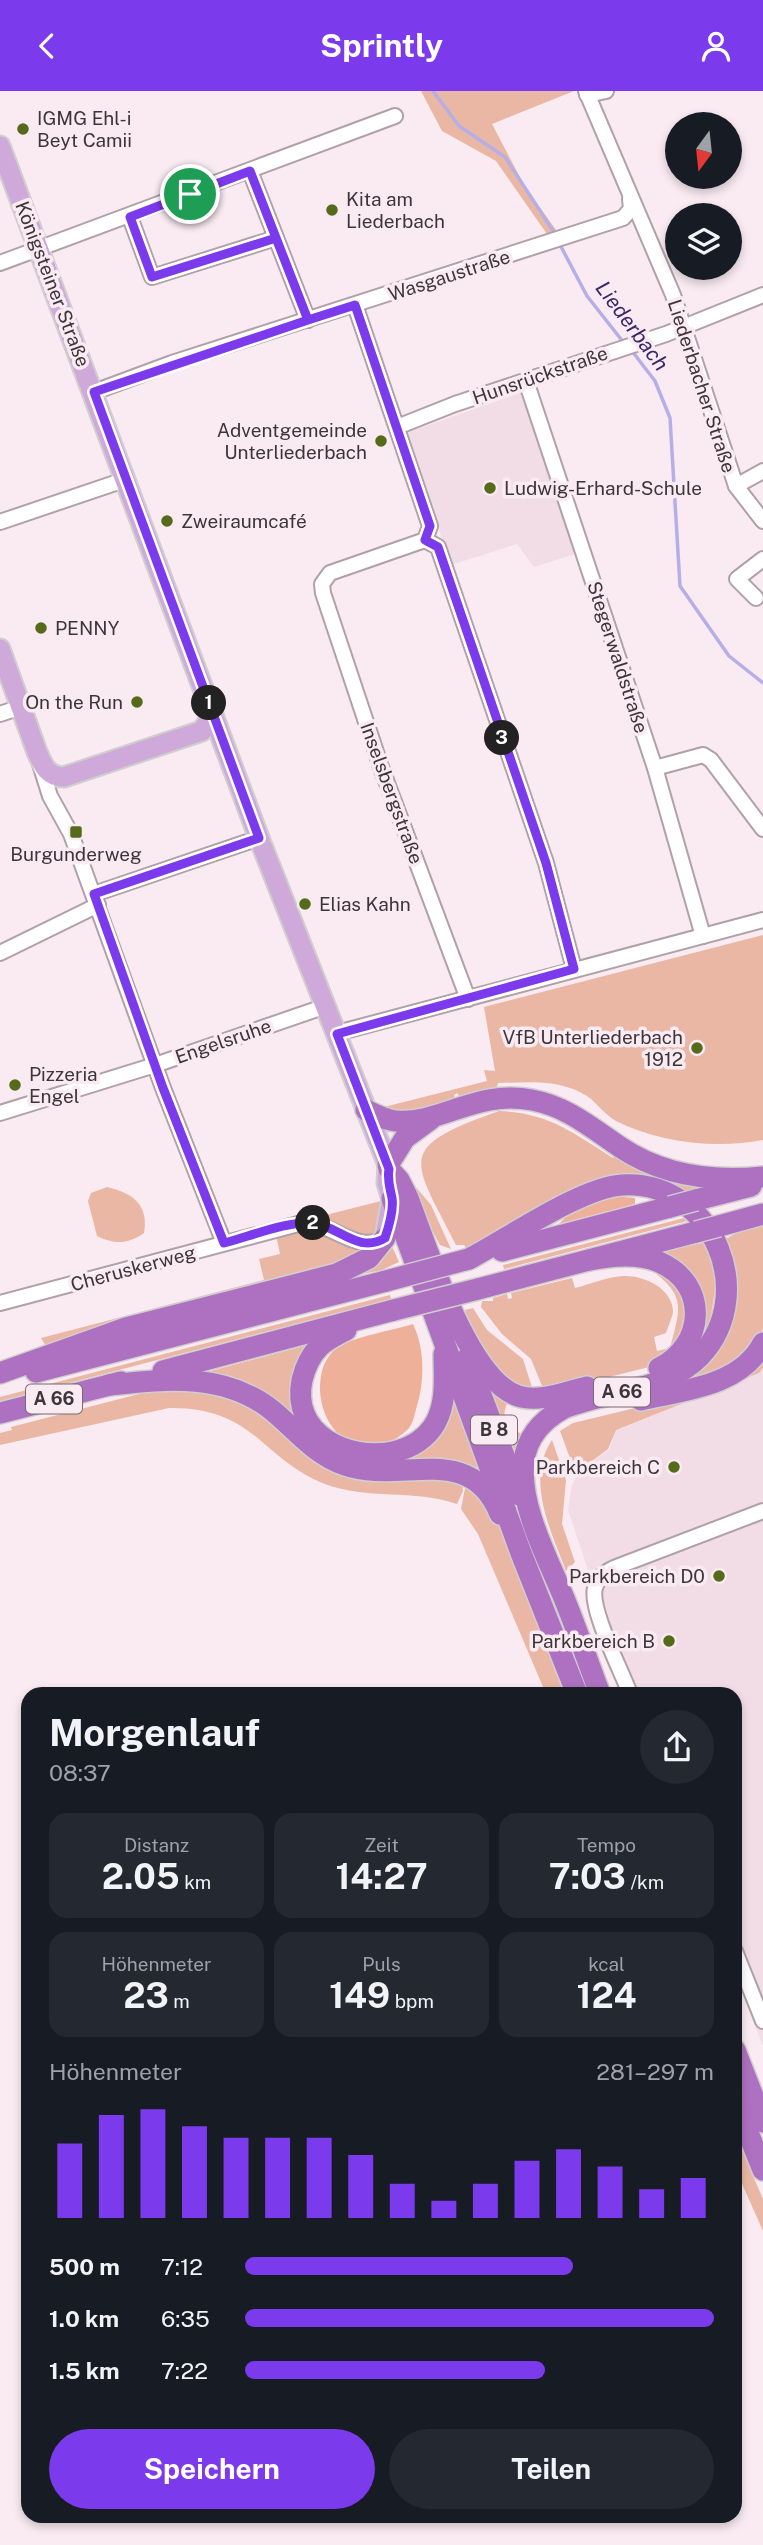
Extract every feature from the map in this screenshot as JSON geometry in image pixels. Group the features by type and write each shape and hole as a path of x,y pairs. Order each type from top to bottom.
{"highway":[{"path":"366,1110 398,1121 489,1099 531,1099 565,1111 630,1154 660,1168 701,1177 763,1177"},
{"path":"388,1167 405,1138 445,1111"},
{"name":"B 8","path":"388,1167 399,1180 408,1198 521,1501 563,1596 597,1687"},
{"name":"A 66","path":"0,1381 763,1183"},
{"name":"A 66","path":"469,1259 590,1191 635,1185 672,1195 694,1209 717,1239 727,1267 728,1300 722,1324 710,1345 695,1362 645,1386 564,1408 550,1415 533,1434 523,1469 527,1496 540,1542"},
{"name":"B 8","path":"392,1199 521,1553 574,1687"},
{"name":"A 66","path":"0,1413 763,1214"},
{"path":"0,1373 126,1328 349,1270 369,1258 385,1238"},
{"path":"454,1316 494,1381 520,1397 546,1397 651,1371 684,1351 695,1324 694,1307 689,1288 675,1272 657,1261 635,1257 589,1260"},
{"path":"394,1310 327,1340 318,1348 305,1369 301,1390 303,1408 309,1423 330,1443 355,1453 386,1453 416,1443 428,1433 439,1414 443,1397 444,1341"},
{"name":"A 66","path":"563,1596 560,1572 540,1518 535,1485 536,1458 548,1437 565,1423 588,1413 704,1385 735,1374 750,1363 763,1343"},
{"path":"109,1385 173,1378 206,1381 260,1402 316,1450 343,1465 374,1472 440,1468 464,1474 490,1495 521,1553"},
{"path":"742,2075 763,2169"},
{"path":"750,2103 763,2122"}],"main road":[{"name":"Königsteiner Straße","path":"0,146 127,478 259,838 388,1167"},
{"path":"0,649 37,752 49,773 64,777 202,731 213,714"},
{"path":"202,731 222,739"},
{"name":"B 8","path":"388,1167 387,1184 392,1199"},
{"path":"385,1238 392,1199"}],"street":[{"path":"587,93 606,91"},
{"name":"Liederbacher Straße","path":"587,93 673,295 736,486 763,521"},
{"path":"0,263 130,217 395,116"},
{"path":"250,171 308,320"},
{"name":"Wasgaustraße","path":"94,392 623,218 631,209 630,199"},
{"path":"130,217 152,277 276,238"},
{"name":"Hunsrückstraße","path":"397,427 635,345 763,295"},
{"path":"355,305 430,526 425,540 438,547 546,863 574,969"},
{"name":"Stegerwaldstraße","path":"526,381 655,768 703,936"},
{"path":"736,486 763,471"},
{"path":"0,522 127,478"},
{"name":"Inselsbergstraße","path":"425,540 330,573 322,584 381,767 468,999"},
{"path":"756,599 737,579 763,559"},
{"path":"0,714 21,707"},
{"path":"37,752 50,796 61,813"},
{"path":"655,768 703,755 711,760 763,829"},
{"path":"64,777 57,794 61,813 96,899 155,1065 224,1243"},
{"path":"0,953 96,899 259,838"},
{"path":"337,1034 763,920"},
{"name":"Engelsruhe","path":"0,1113 155,1065 326,1006"},
{"name":"Cheruskerweg","path":"0,1303 307,1222 318,1224 361,1243 378,1242 385,1238"},
{"path":"627,1687 595,1603 597,1583 605,1573 619,1566 763,1511"},
{"path":"742,1968 763,2021"}],"shaded area":[{"path":"421,91 574,91 492,124 524,185 556,230 547,234 496,161 442,131"},
{"name":"Ludwig-Erhard-Schule","path":"522,392 578,553 534,567 517,544 451,565 406,433"},
{"path":"763,935 763,1140 707,1144 651,1135 616,1121 591,1099 577,1091 544,1083 498,1083 497,1087 460,1097 457,1093 454,1095 455,1099 406,1117 384,1107 487,1081 484,1070 495,1071 484,1007"},
{"path":"499,1111 546,1120 572,1132 613,1158 615,1155 704,1185 705,1189 683,1194 642,1180 479,1244 466,1248 464,1245 456,1245 429,1193 422,1159 428,1147 442,1135"},
{"path":"409,1179 431,1205 451,1249 440,1245 417,1202"},
{"path":"107,1187 137,1201 144,1214 144,1233 121,1242 97,1236 88,1201 91,1193"},
{"path":"624,1193 624,1197 635,1198 635,1204 559,1224 576,1206"},
{"path":"381,1201 377,1223 381,1233 366,1239 310,1219"},
{"path":"684,1218 687,1221 504,1269 503,1265"},
{"path":"763,1225 763,1328 760,1338 728,1370 654,1389 718,1341 724,1240 736,1233"},
{"path":"304,1227 374,1247 363,1258 47,1348 41,1338 264,1280 259,1259 280,1254 276,1235"},
{"path":"390,1242 399,1262 382,1270 347,1277"},
{"path":"706,1242 717,1278 708,1333 680,1366 650,1376 700,1313 652,1254"},
{"path":"653,1265 686,1294 686,1337 653,1366 545,1393 531,1359 502,1334 481,1307 482,1301 493,1301 493,1298 507,1294 508,1299 512,1298 511,1293 572,1278 575,1288 605,1279 631,1276 656,1285 668,1296 673,1312 666,1333 654,1337 657,1351 670,1348 678,1304 671,1288 651,1270"},
{"path":"390,1295 391,1299 0,1401 0,1397"},
{"path":"473,1308 487,1330 523,1359 534,1394 508,1387 476,1338 465,1310"},
{"path":"413,1324 421,1352 422,1372 420,1392 411,1425 391,1441 377,1446 362,1446 350,1442 338,1434 323,1408 320,1385 325,1362 332,1352 344,1344"},
{"path":"315,1343 303,1365 297,1387 298,1407 305,1425 317,1440 334,1451 355,1458 380,1459 406,1455 424,1445 437,1431 450,1392 485,1481 464,1468 444,1462 431,1460 378,1465 343,1459 328,1450 261,1398 237,1386 196,1375"},
{"path":"763,1353 763,1368 759,1373 616,1430 608,1449 580,1470 574,1469 560,1431 573,1423 689,1395"},
{"path":"763,1368 763,2046 742,1992 742,1687 623,1687 586,1594 589,1573 568,1510 572,1485 580,1470 609,1450 616,1430 759,1373"},
{"path":"170,1386 219,1391 410,1477 462,1482 463,1491 457,1504 441,1499 341,1489 303,1474 239,1425 221,1416 198,1410 169,1408 0,1445 0,1433 12,1430 11,1427"},
{"path":"488,1386 509,1400 505,1412 506,1422 513,1430 525,1434 516,1462"},
{"path":"552,1440 566,1480 562,1524 575,1562 566,1571 548,1523 541,1488 544,1455"},
{"path":"466,1483 496,1518 561,1687 543,1687 478,1534 461,1509"},
{"path":"742,2150 763,2199 763,2231 742,2184"}],"waterway":[{"name":"Liederbach","path":"433,91 459,126 505,157 555,234"},
{"name":"Liederbach","path":"558,241 587,296 624,343"},
{"name":"Liederbach","path":"632,351 655,381 670,418 680,586 729,656 763,683"}],"place":[{"name":"IGMG Ehl-i Beyt Camii","path":"23,129"},
{"name":"Kita am Liederbach","path":"332,210"},
{"name":"Adventgemeinde Unterliederbach","path":"381,441"},
{"name":"Ludwig-Erhard-Schule","path":"490,488"},
{"name":"Zweiraumcafé","path":"167,521"},
{"name":"PENNY","path":"41,628"},
{"name":"On the Run","path":"137,702"},
{"name":"Burgunderweg","path":"76,832"},
{"name":"Elias Kahn","path":"305,904"},
{"name":"VfB Unterliederbach 1912","path":"697,1048"},
{"name":"Pizzeria Engel","path":"15,1085"},
{"name":"Parkbereich C","path":"674,1467"},
{"name":"Parkbereich D0","path":"719,1576"},
{"name":"Parkbereich B","path":"669,1641"}],"route":[{"path":"190,194 130,217 152,277 276,238 308,320 355,305 430,526 425,540 438,547 524,806 546,863 574,969 337,1034 389,1169 387,1184 392,1199 391,1214 385,1238 378,1242 361,1243 318,1224 307,1222 224,1243 163,1088 94,894 259,838 94,392 172,363 308,320 250,171 190,194"}]}
